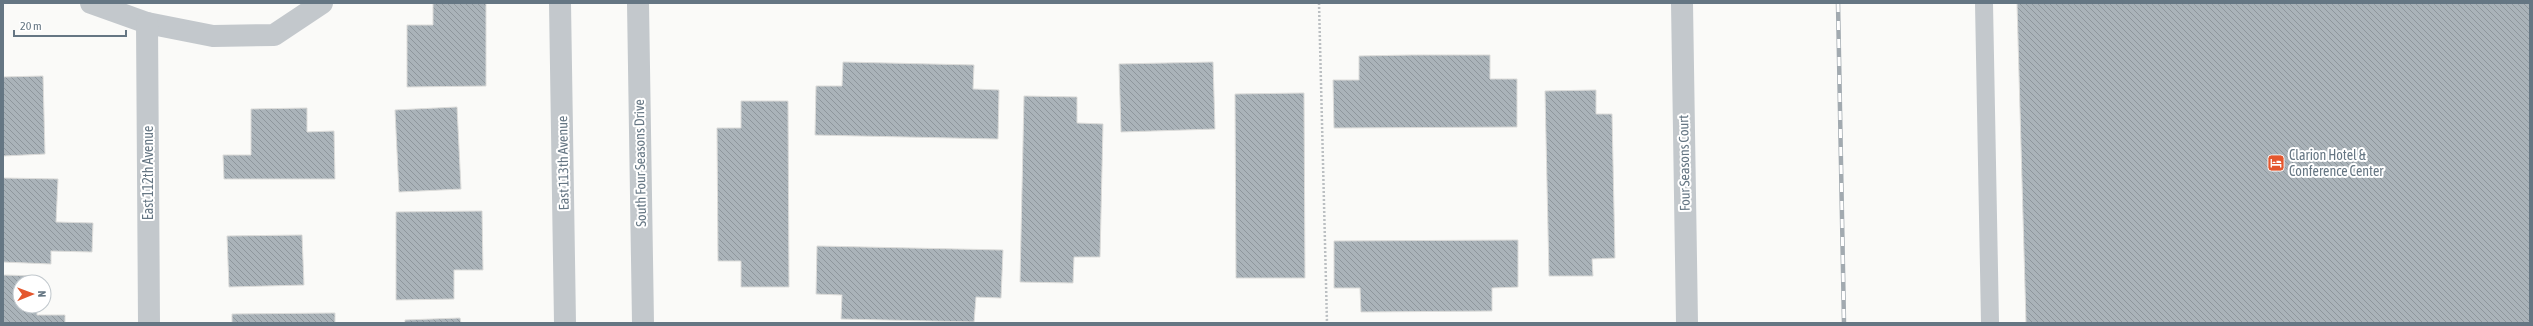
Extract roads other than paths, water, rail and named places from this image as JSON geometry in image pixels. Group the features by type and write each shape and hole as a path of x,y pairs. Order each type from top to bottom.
{"street":[{"path":"91,3 147,23 213,36 274,35 322,3"},
{"name":"East 113th Avenue","path":"560,3 565,323"},
{"name":"South Four Seasons Drive","path":"638,3 643,323"},
{"name":"Four Seasons Court","path":"1682,3 1687,323"},
{"name":"East 112th Avenue","path":"147,23 149,323"}],"lane":[{"path":"1984,3 1990,323"}],"railway":[{"path":"1838,3 1844,323"}],"place":[{"name":"Clarion Hotel & Conference Center","path":"2276,163"}]}
